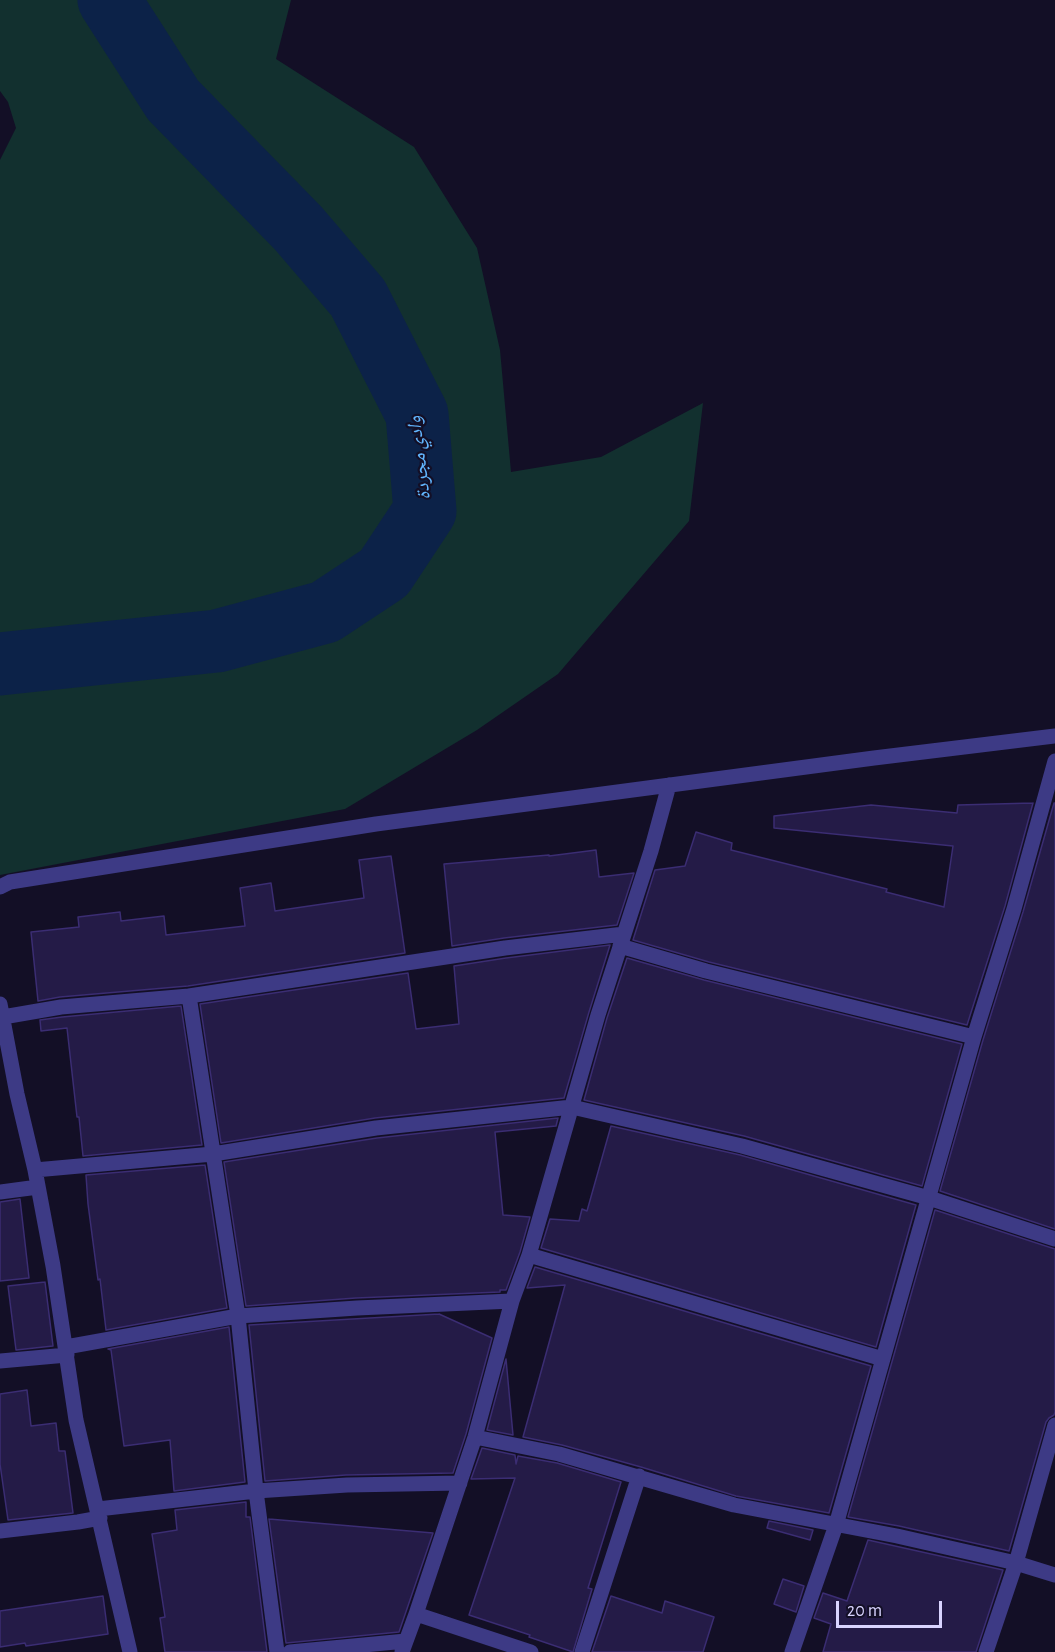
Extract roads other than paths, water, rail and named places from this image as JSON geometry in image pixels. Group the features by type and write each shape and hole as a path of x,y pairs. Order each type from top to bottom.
{"street":[{"path":"0,887 10,882 376,824 1055,736"},
{"path":"792,1652 836,1526 974,1037 1014,909 1055,761"},
{"path":"290,1652 404,1647 475,1437 512,1301 528,1255 598,1014 651,852 669,785"},
{"path":"130,1652 76,1420 53,1266 1,1010 189,996 505,948 622,940 716,974 974,1037"},
{"path":"189,996 238,1316 256,1491 277,1652"},
{"path":"35,1170 213,1154 376,1128 572,1107 742,1146 929,1198 1055,1239"},
{"path":"0,1192 38,1187"},
{"path":"528,1255 883,1359"},
{"path":"0,1361 66,1351 238,1316 512,1301"},
{"path":"986,1652 1016,1563 1055,1425"},
{"path":"475,1437 559,1454 734,1505 897,1536 1016,1563 1055,1575"},
{"path":"582,1652 639,1476"},
{"path":"0,1531 78,1522 99,1513 256,1491 347,1485 460,1483"},
{"path":"416,1614 531,1652"}],"waterway":[{"name":"وادي مجردة","path":"0,664 217,641 325,612 384,573 425,511 417,414 358,298 298,228 173,100 109,0"}]}
